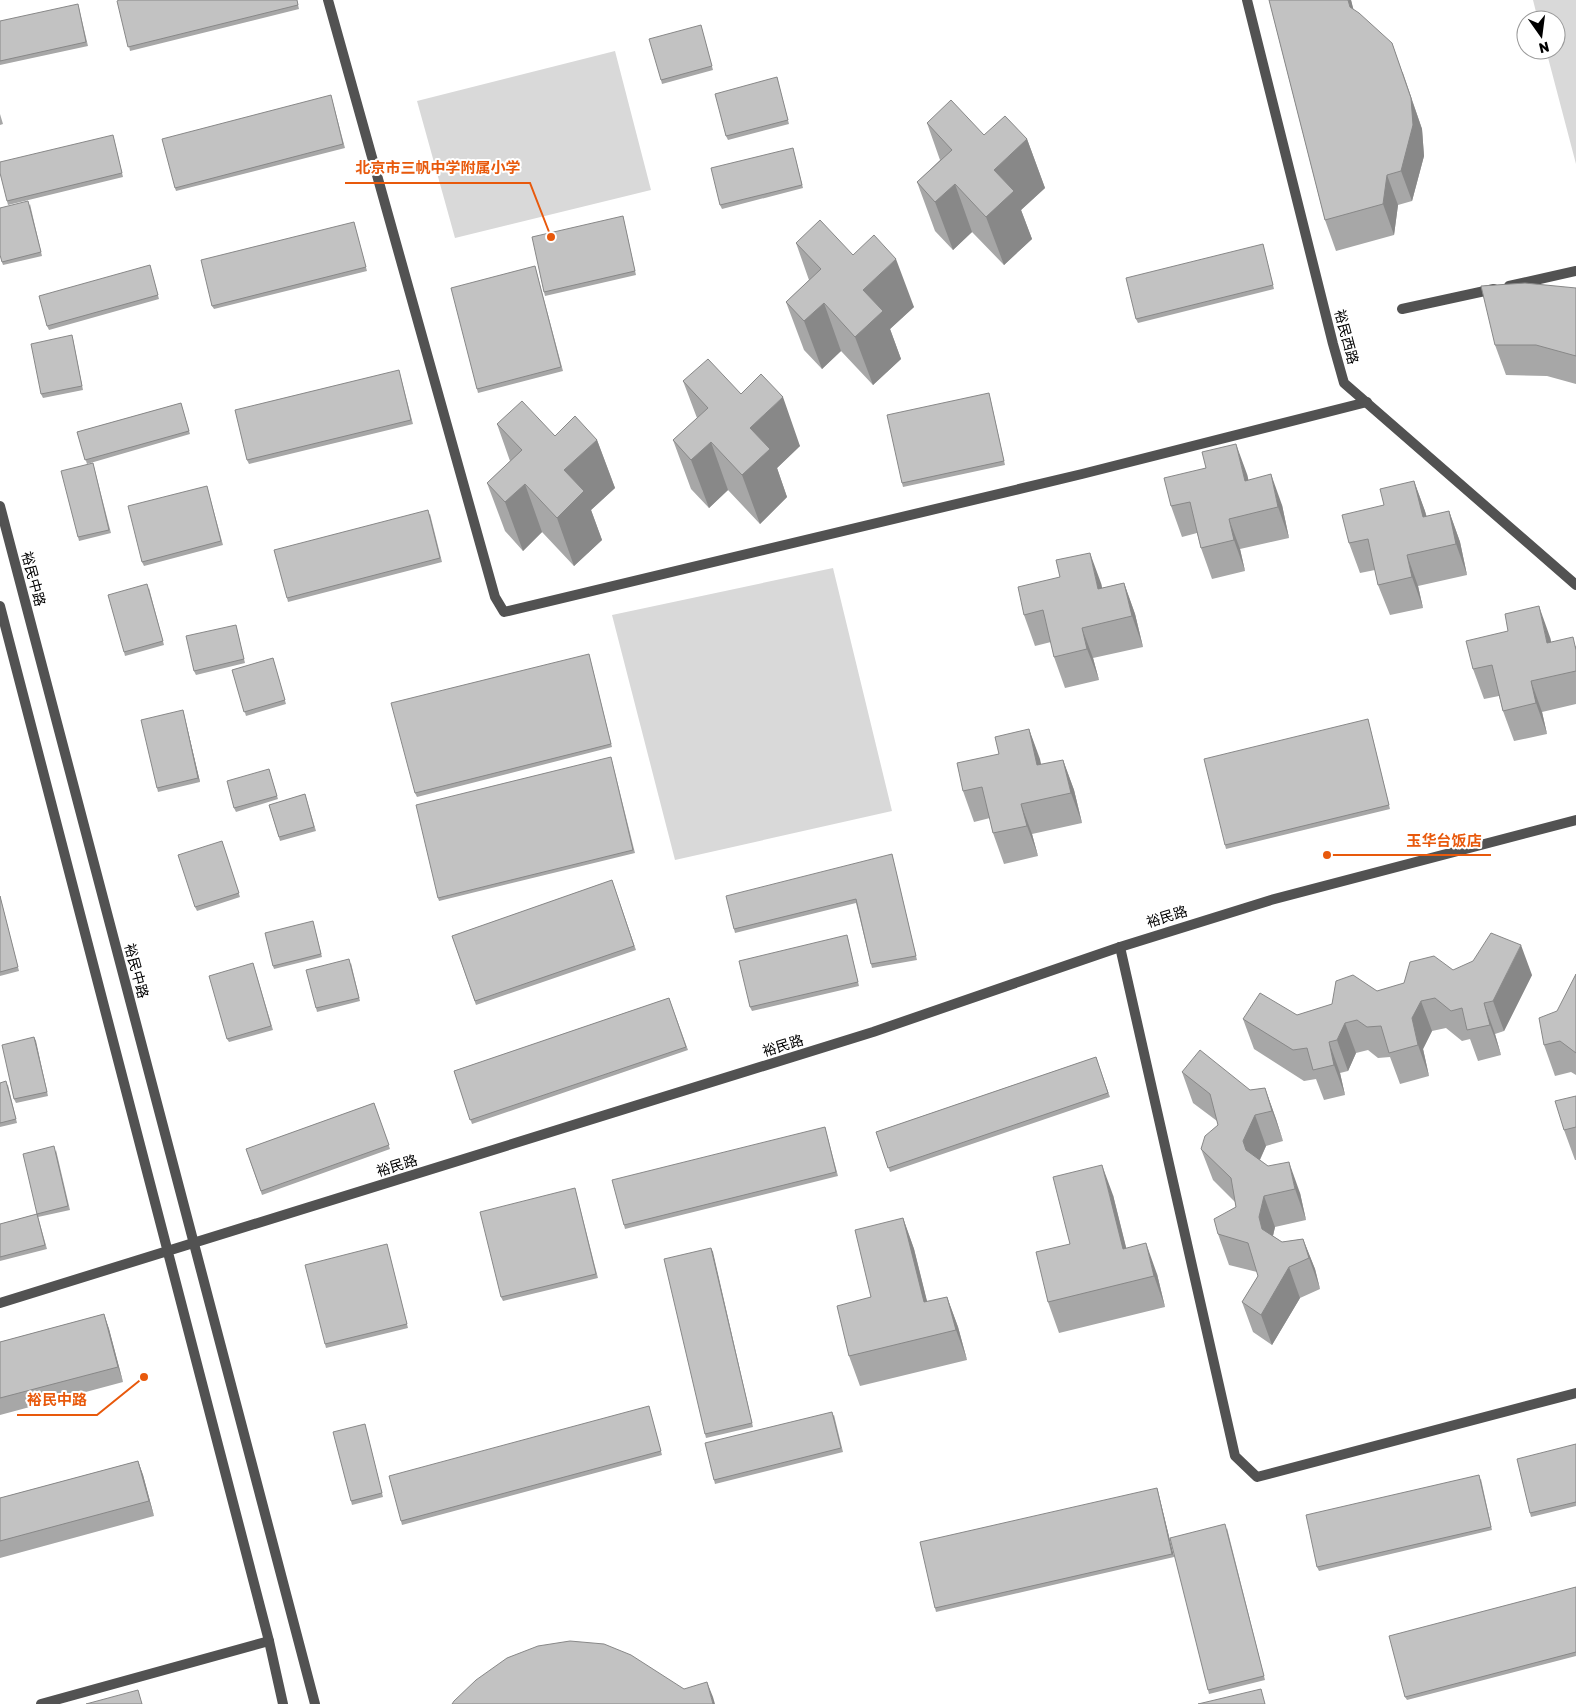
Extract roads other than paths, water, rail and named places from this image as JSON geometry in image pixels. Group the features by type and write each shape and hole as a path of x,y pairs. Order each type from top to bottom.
{"street":[{"path":"328,0 495,597 504,612 1072,476 1366,402"},
{"name":"裕民西路","path":"1247,0 1344,383 1576,585"},
{"path":"1402,309 1576,271"},
{"name":"裕民中路","path":"0,506 315,1704"},
{"path":"0,606 269,1641 283,1704"},
{"name":"裕民路","path":"0,1303 873,1032 1120,947 1271,900 1576,820"},
{"path":"1120,947 1235,1456 1258,1477 1576,1393"},
{"path":"41,1704 269,1641"}],"place":[{"name":"北京市三帆中学附属小学","path":"551,237"},
{"name":"玉华台饭店","path":"1327,855"},
{"name":"裕民中路","path":"144,1377"}]}
